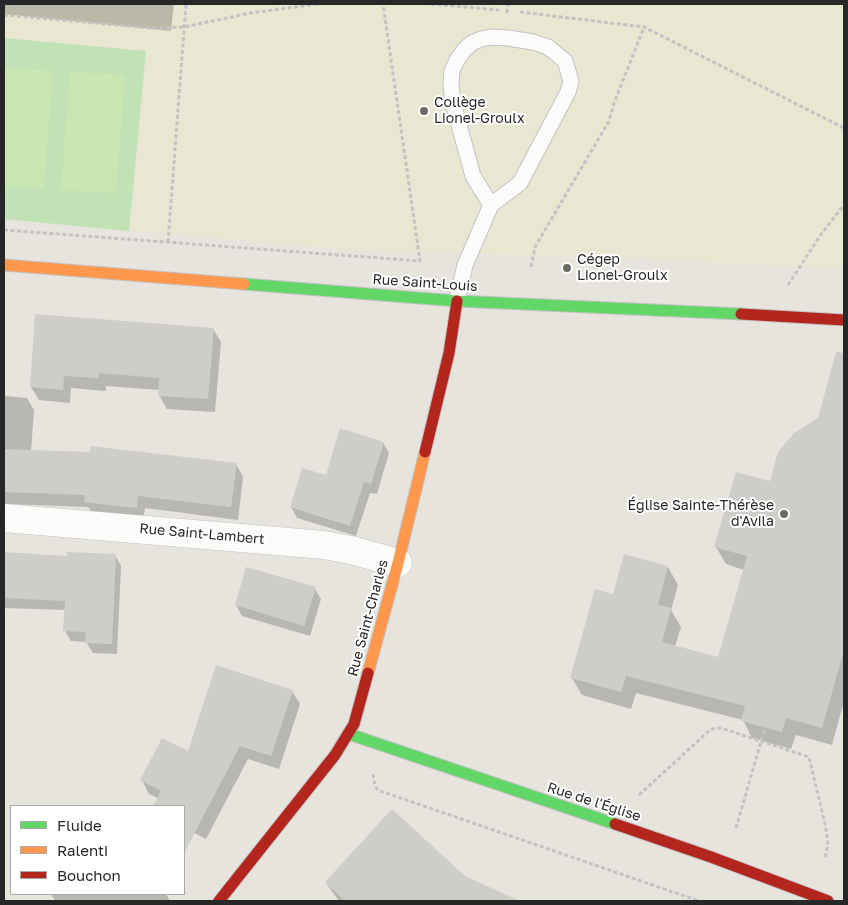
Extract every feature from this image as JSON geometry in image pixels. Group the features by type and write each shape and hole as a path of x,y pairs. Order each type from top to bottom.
{"street":[{"name":"Rue Saint-Louis","path":"4,265 457,301 844,320"},
{"name":"Rue Saint-Charles","path":"219,901 306,794 349,734 363,695 398,563 449,353 457,301"},
{"name":"Rue Saint-Lambert","path":"4,518 317,544 351,550 398,563"},
{"name":"Rue de l'Église","path":"349,734 711,857 820,900"}],"lane":[{"path":"457,301 465,265 491,205 520,183 568,92 570,81 565,61 548,47 533,42 491,37 481,39 472,43 464,50 452,71 452,103 473,176 491,205"}],"path":[{"path":"168,242 186,4"},
{"path":"4,15 152,28 184,27 250,13 318,4"},
{"name":"Rue Saint-Louis","path":"4,230 420,261 383,4"},
{"path":"431,4 644,27 844,128"},
{"path":"507,11 508,4"},
{"path":"531,267 535,247 609,122 614,103 644,27"},
{"path":"768,315 822,233 844,205"},
{"path":"639,795 712,729 721,728 809,757 828,843 824,858"},
{"path":"736,828 765,728"},
{"path":"373,776 375,786 389,794 699,901"}],"shaded area":[{"name":"Collège Lionel-Groulx","path":"4,4 844,4 844,269 647,259 352,250 4,219"}],"green space":[{"path":"4,38 146,51 129,231 4,219"},
{"path":"4,68 53,71 44,188 4,186"},
{"path":"70,72 125,75 116,193 61,190"}],"building":[{"path":"35,314 214,328 208,399 158,396 159,378 99,373 99,378 64,376 63,390 30,387"},
{"name":"Église Sainte-Thérèse d'Avila","path":"836,352 844,353 844,650 822,728 786,718 782,732 741,721 745,706 626,676 621,692 570,678 595,589 613,594 624,554 668,566 658,605 671,608 662,642 718,657 747,556 714,547 736,472 770,481 778,452 794,433 818,418"},
{"path":"340,428 384,442 371,484 364,482 350,526 290,507 302,468 326,475"},
{"path":"91,446 237,463 231,507 138,496 137,508 84,502 85,495 4,492 4,449 90,452"},
{"path":"4,552 67,556 67,552 116,554 112,644 85,643 86,632 63,631 65,601 4,598"},
{"path":"246,567 316,587 304,626 235,605"},
{"path":"216,665 293,690 271,756 240,746 185,851 185,805 154,805 161,791 140,780 162,738 188,751"},
{"path":"392,809 465,876 520,901 345,901 325,882"}],"traffic: fast":[{"path":"244,284 457,301 741,314"},
{"path":"349,734 615,824"}],"traffic: slow":[{"path":"4,265 244,284"},
{"path":"368,673 398,563 425,452"}],"traffic: jam":[{"path":"425,452 449,353 457,301"},
{"path":"741,314 844,320"},
{"path":"219,901 335,755 354,724 368,673"},
{"path":"615,824 711,857 828,901"}],"place":[{"name":"Collège Lionel-Groulx","path":"424,111"},
{"name":"Cégep Lionel-Groulx","path":"567,268"},
{"name":"Église Sainte-Thérèse d'Avila","path":"784,514"}]}
